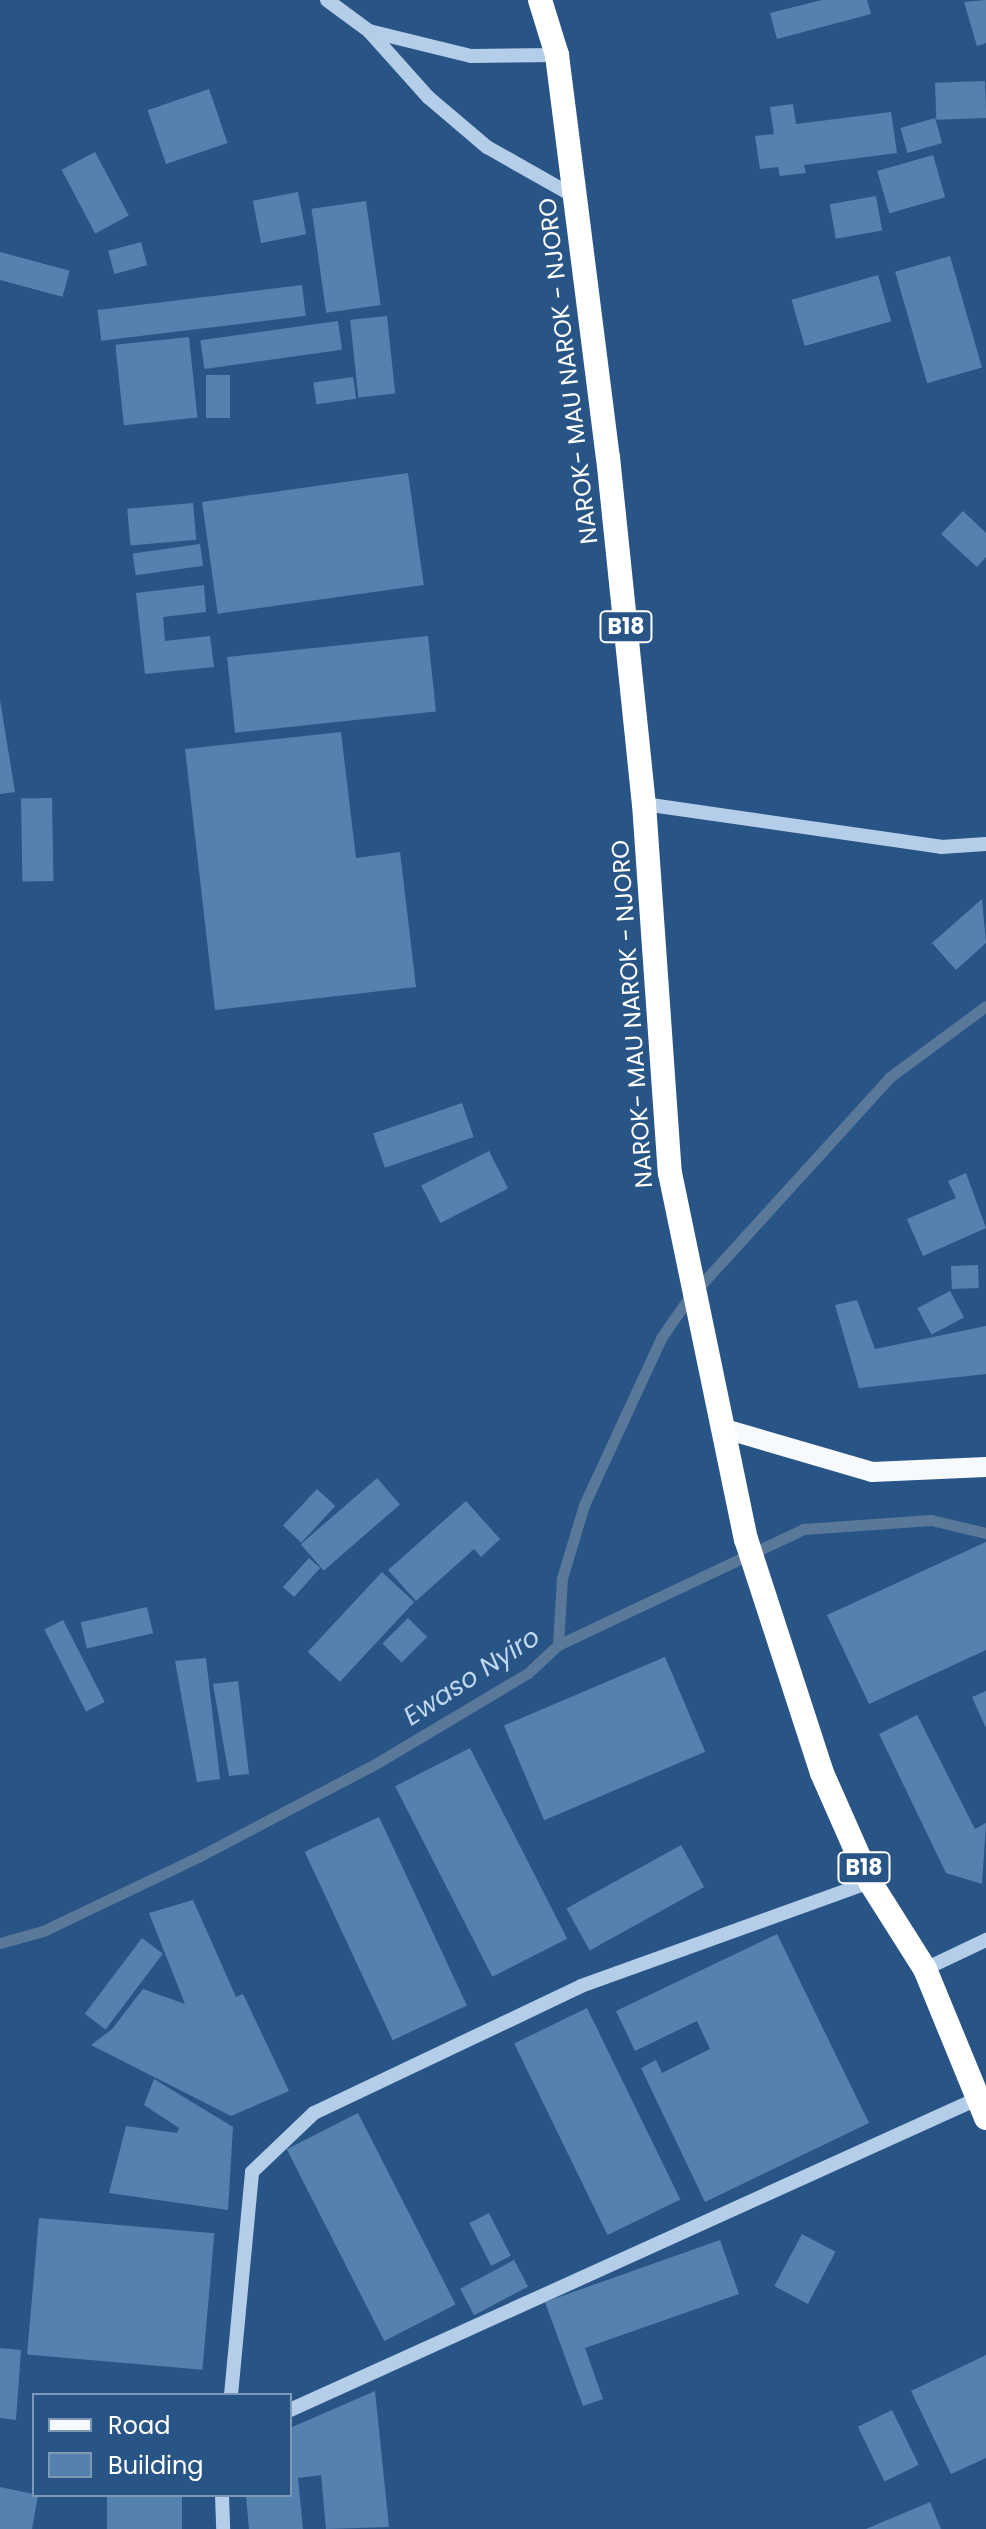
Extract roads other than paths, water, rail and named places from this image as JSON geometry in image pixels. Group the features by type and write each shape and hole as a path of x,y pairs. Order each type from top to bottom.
{"highway":[{"name":"NAROK- MAU NAROK - NJORO","path":"540,0 557,55 577,199 644,804 670,1173 686,1256 705,1322 746,1539 822,1773 870,1882 925,1969 981,2108"}],"main road":[{"path":"725,1429 872,1472 986,1467"}],"street":[{"path":"327,0 369,31 428,97 487,147 577,199"},
{"path":"369,31 471,56 557,55"},
{"path":"644,804 941,847 986,844"},
{"path":"231,2393 252,2172 314,2113 581,1986 870,1882"},
{"path":"925,1969 986,1940"},
{"path":"292,2409 981,2108"},
{"path":"222,2497 223,2529"}],"waterway":[{"path":"558,1645 562,1578 584,1505 661,1338 688,1299 890,1077 986,1006"},
{"name":"Ewaso Nyiro","path":"0,1943 43,1931 200,1856 377,1763 528,1673 558,1645 803,1529 931,1520 986,1533"}]}
